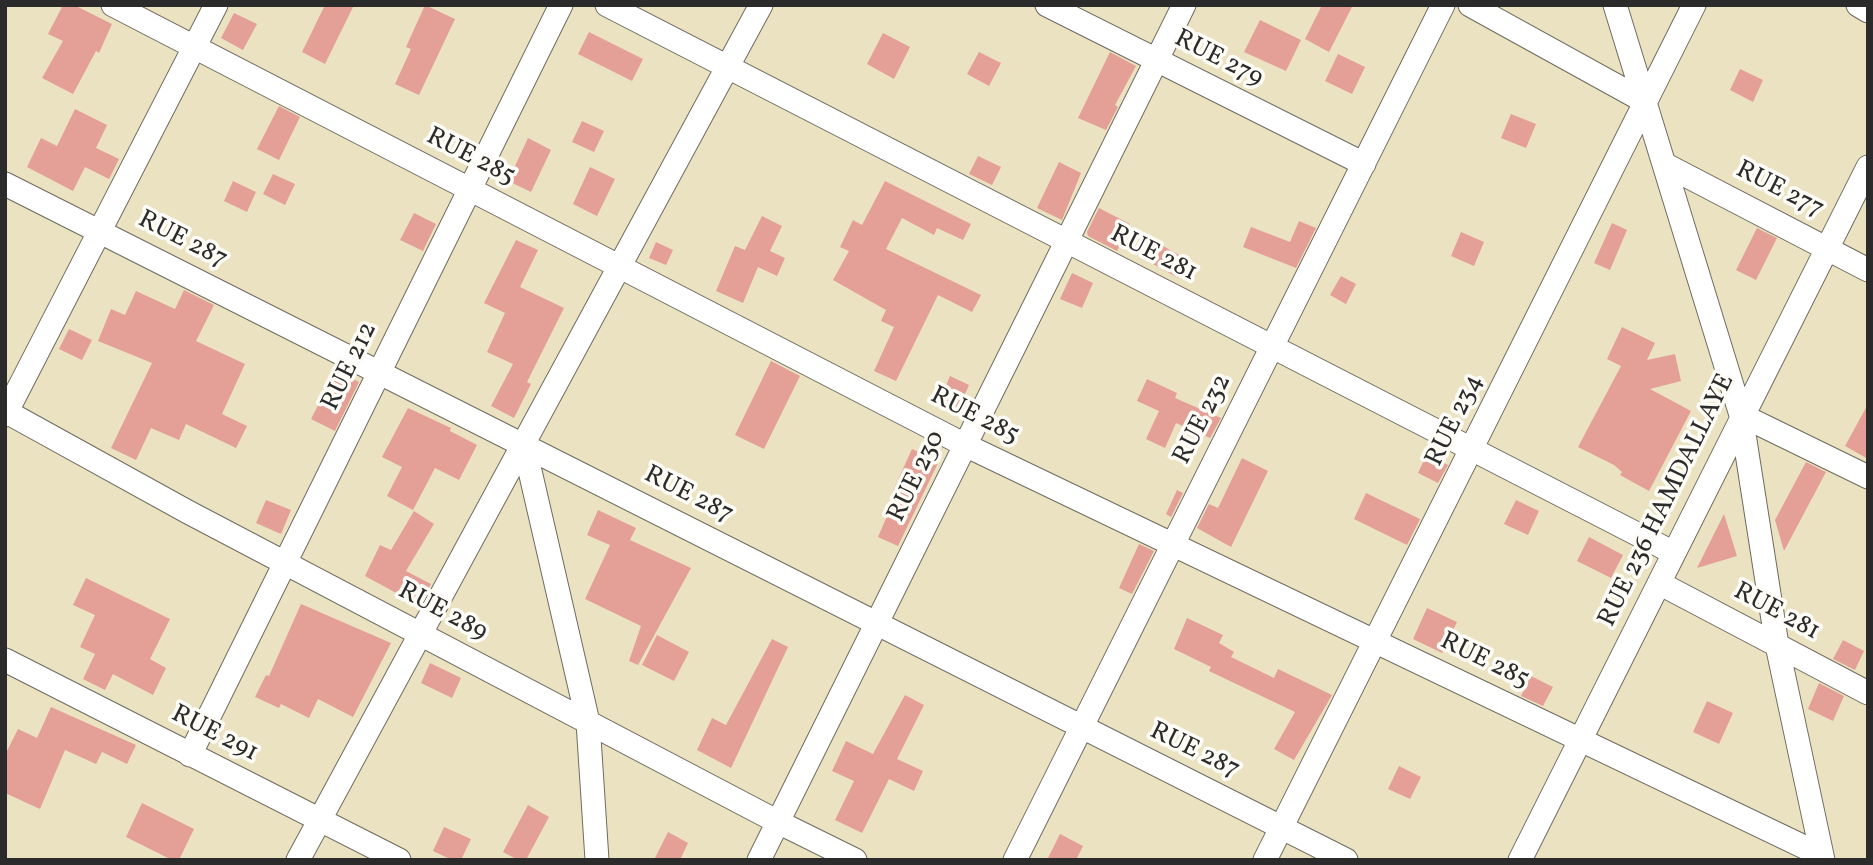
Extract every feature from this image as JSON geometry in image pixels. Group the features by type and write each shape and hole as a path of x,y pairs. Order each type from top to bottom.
{"street":[{"name":"RUE 285","path":"113,5 965,445 1822,857"},
{"path":"6,413 216,5"},
{"name":"RUE 212","path":"190,755 561,5"},
{"name":"RUE 281","path":"607,5 1674,553"},
{"path":"298,860 761,5"},
{"name":"RUE 279","path":"1047,5 1363,164"},
{"name":"RUE 230","path":"759,860 1184,5"},
{"name":"RUE 232","path":"1016,860 1443,5"},
{"path":"1470,5 1644,101"},
{"path":"1615,5 1741,415 1777,645 1822,857"},
{"name":"RUE 234","path":"1265,860 1473,451 1644,101 1694,5"},
{"path":"1858,5 1868,11"},
{"name":"RUE 277","path":"1664,164 1868,270"},
{"name":"RUE 236 HAMDALLAYE","path":"1520,860 1741,415 1868,167"},
{"name":"RUE 287","path":"5,184 1346,860"},
{"name":"RUE 289","path":"6,413 285,563 855,860"},
{"path":"1741,415 1868,477"},
{"path":"524,445 588,722 597,860"},
{"name":"RUE 281","path":"1659,583 1868,693"},
{"name":"RUE 291","path":"5,660 399,860"}],"building":[{"path":"63,5 74,5 112,24 99,53 96,51 73,94 42,78 63,41 48,34"},
{"path":"325,5 354,5 325,64 302,52"},
{"path":"425,5 455,19 419,95 395,84 411,49 406,47"},
{"path":"1322,5 1353,5 1329,52 1305,39"},
{"path":"234,13 257,24 243,50 221,38"},
{"path":"1260,20 1301,40 1286,71 1244,52"},
{"path":"589,32 643,59 632,81 578,54"},
{"path":"883,33 910,47 894,79 867,64"},
{"path":"979,52 1001,63 989,86 967,74"},
{"path":"1110,52 1136,66 1115,105 1118,107 1106,130 1078,118"},
{"path":"1338,54 1365,67 1352,94 1325,81"},
{"path":"1740,69 1763,80 1753,102 1730,90"},
{"path":"279,106 300,117 279,160 257,149"},
{"path":"75,109 107,125 96,148 119,159 109,179 85,167 73,191 27,167 41,138 57,146"},
{"path":"1511,114 1536,124 1526,148 1501,138"},
{"path":"582,121 604,131 594,152 572,142"},
{"path":"528,138 551,150 531,192 508,181"},
{"path":"978,156 1001,167 992,185 969,174"},
{"path":"1059,162 1081,173 1062,220 1037,208"},
{"path":"590,167 615,179 597,216 573,204"},
{"path":"273,174 295,184 285,205 263,194"},
{"path":"233,181 256,192 247,212 224,201"},
{"path":"885,181 971,224 963,240 937,228 934,235 902,218 886,249 981,295 972,312 938,295 896,381 874,371 894,327 881,321 886,310 833,280 849,251 840,247 853,220 862,225"},
{"path":"1099,208 1130,224 1117,251 1088,236 1087,232"},
{"path":"414,213 436,224 423,251 400,240"},
{"path":"762,216 782,226 770,251 785,258 777,276 758,267 743,303 716,291 735,246 745,250"},
{"path":"1299,221 1316,228 1296,268 1243,247 1251,227 1290,242"},
{"path":"1612,223 1627,230 1610,270 1594,263"},
{"path":"1757,228 1777,238 1756,280 1736,270"},
{"path":"1461,232 1484,242 1474,266 1451,256"},
{"path":"516,240 538,250 520,287 564,308 527,382 531,384 514,418 491,406 513,364 487,352 505,313 484,303"},
{"path":"656,242 673,250 666,265 649,258"},
{"path":"1163,246 1188,260 1178,278 1153,264"},
{"path":"1072,273 1093,283 1082,308 1060,299"},
{"path":"1341,276 1356,284 1346,304 1330,295"},
{"path":"184,290 214,305 196,341 245,364 222,414 247,426 236,448 186,424 179,440 151,428 136,460 111,448 152,363 98,341 111,309 125,315 136,291 175,309"},
{"path":"1622,327 1655,343 1647,360 1675,354 1681,381 1650,389 1691,411 1649,491 1620,475 1622,472 1614,465 1578,447 1621,366 1607,359"},
{"path":"69,329 92,340 82,360 59,349"},
{"path":"771,361 800,376 764,449 735,435"},
{"path":"336,370 359,382 335,431 311,419"},
{"path":"950,376 969,385 959,408 940,400"},
{"path":"1147,379 1177,393 1175,398 1221,418 1210,438 1176,423 1165,448 1146,439 1159,411 1137,401"},
{"path":"1868,404 1868,459 1845,446"},
{"path":"408,408 451,428 450,431 477,445 459,480 435,468 413,510 387,496 402,467 382,457"},
{"path":"912,449 939,461 898,546 878,537 896,495 892,493"},
{"path":"1427,454 1448,465 1438,483 1418,473"},
{"path":"1242,458 1268,471 1231,547 1197,528 1209,504 1218,508"},
{"path":"1806,462 1826,472 1784,551 1775,520"},
{"path":"1177,490 1183,493 1171,517 1166,514"},
{"path":"1366,493 1420,519 1407,545 1354,519"},
{"path":"266,500 291,510 281,534 256,523"},
{"path":"1516,500 1539,511 1528,535 1504,524"},
{"path":"598,510 636,528 630,540 691,568 638,665 629,661 641,626 585,599 610,545 587,535"},
{"path":"414,511 434,524 406,571 431,584 420,606 365,576 380,545 391,550"},
{"path":"1724,514 1737,556 1697,568"},
{"path":"1589,537 1623,555 1611,578 1577,561"},
{"path":"1139,544 1154,551 1132,594 1119,588"},
{"path":"86,578 170,619 150,659 166,668 153,695 113,674 105,690 83,679 95,654 80,647 95,615 73,605"},
{"path":"301,604 391,643 353,717 318,699 309,718 281,704 279,708 255,697 266,675 269,676"},
{"path":"1427,608 1457,622 1442,653 1413,639"},
{"path":"1187,618 1223,635 1219,643 1234,652 1231,657 1274,678 1278,669 1332,695 1294,760 1274,749 1295,712 1209,671 1211,667 1174,649"},
{"path":"657,635 689,652 674,681 642,665"},
{"path":"772,639 788,647 731,768 697,750 712,718 726,725"},
{"path":"1843,640 1864,651 1855,670 1833,659"},
{"path":"430,663 461,678 452,698 421,683"},
{"path":"1531,676 1553,687 1543,706 1521,696"},
{"path":"1819,683 1844,696 1833,721 1808,709"},
{"path":"905,695 924,705 897,759 923,771 914,791 889,779 862,833 835,820 854,781 832,771 846,741 873,754"},
{"path":"1707,701 1733,713 1719,744 1693,732"},
{"path":"51,707 136,745 127,764 102,752 96,764 65,750 40,809 5,793 5,755 18,729 37,738"},
{"path":"1399,766 1421,777 1410,799 1388,789"},
{"path":"142,803 194,829 179,860 172,860 126,837"},
{"path":"528,805 549,817 526,860 518,860 503,852"},
{"path":"444,827 471,839 461,860 452,860 433,851"},
{"path":"668,832 688,843 680,860 654,860"},
{"path":"1060,834 1083,846 1076,860 1047,860"}]}
